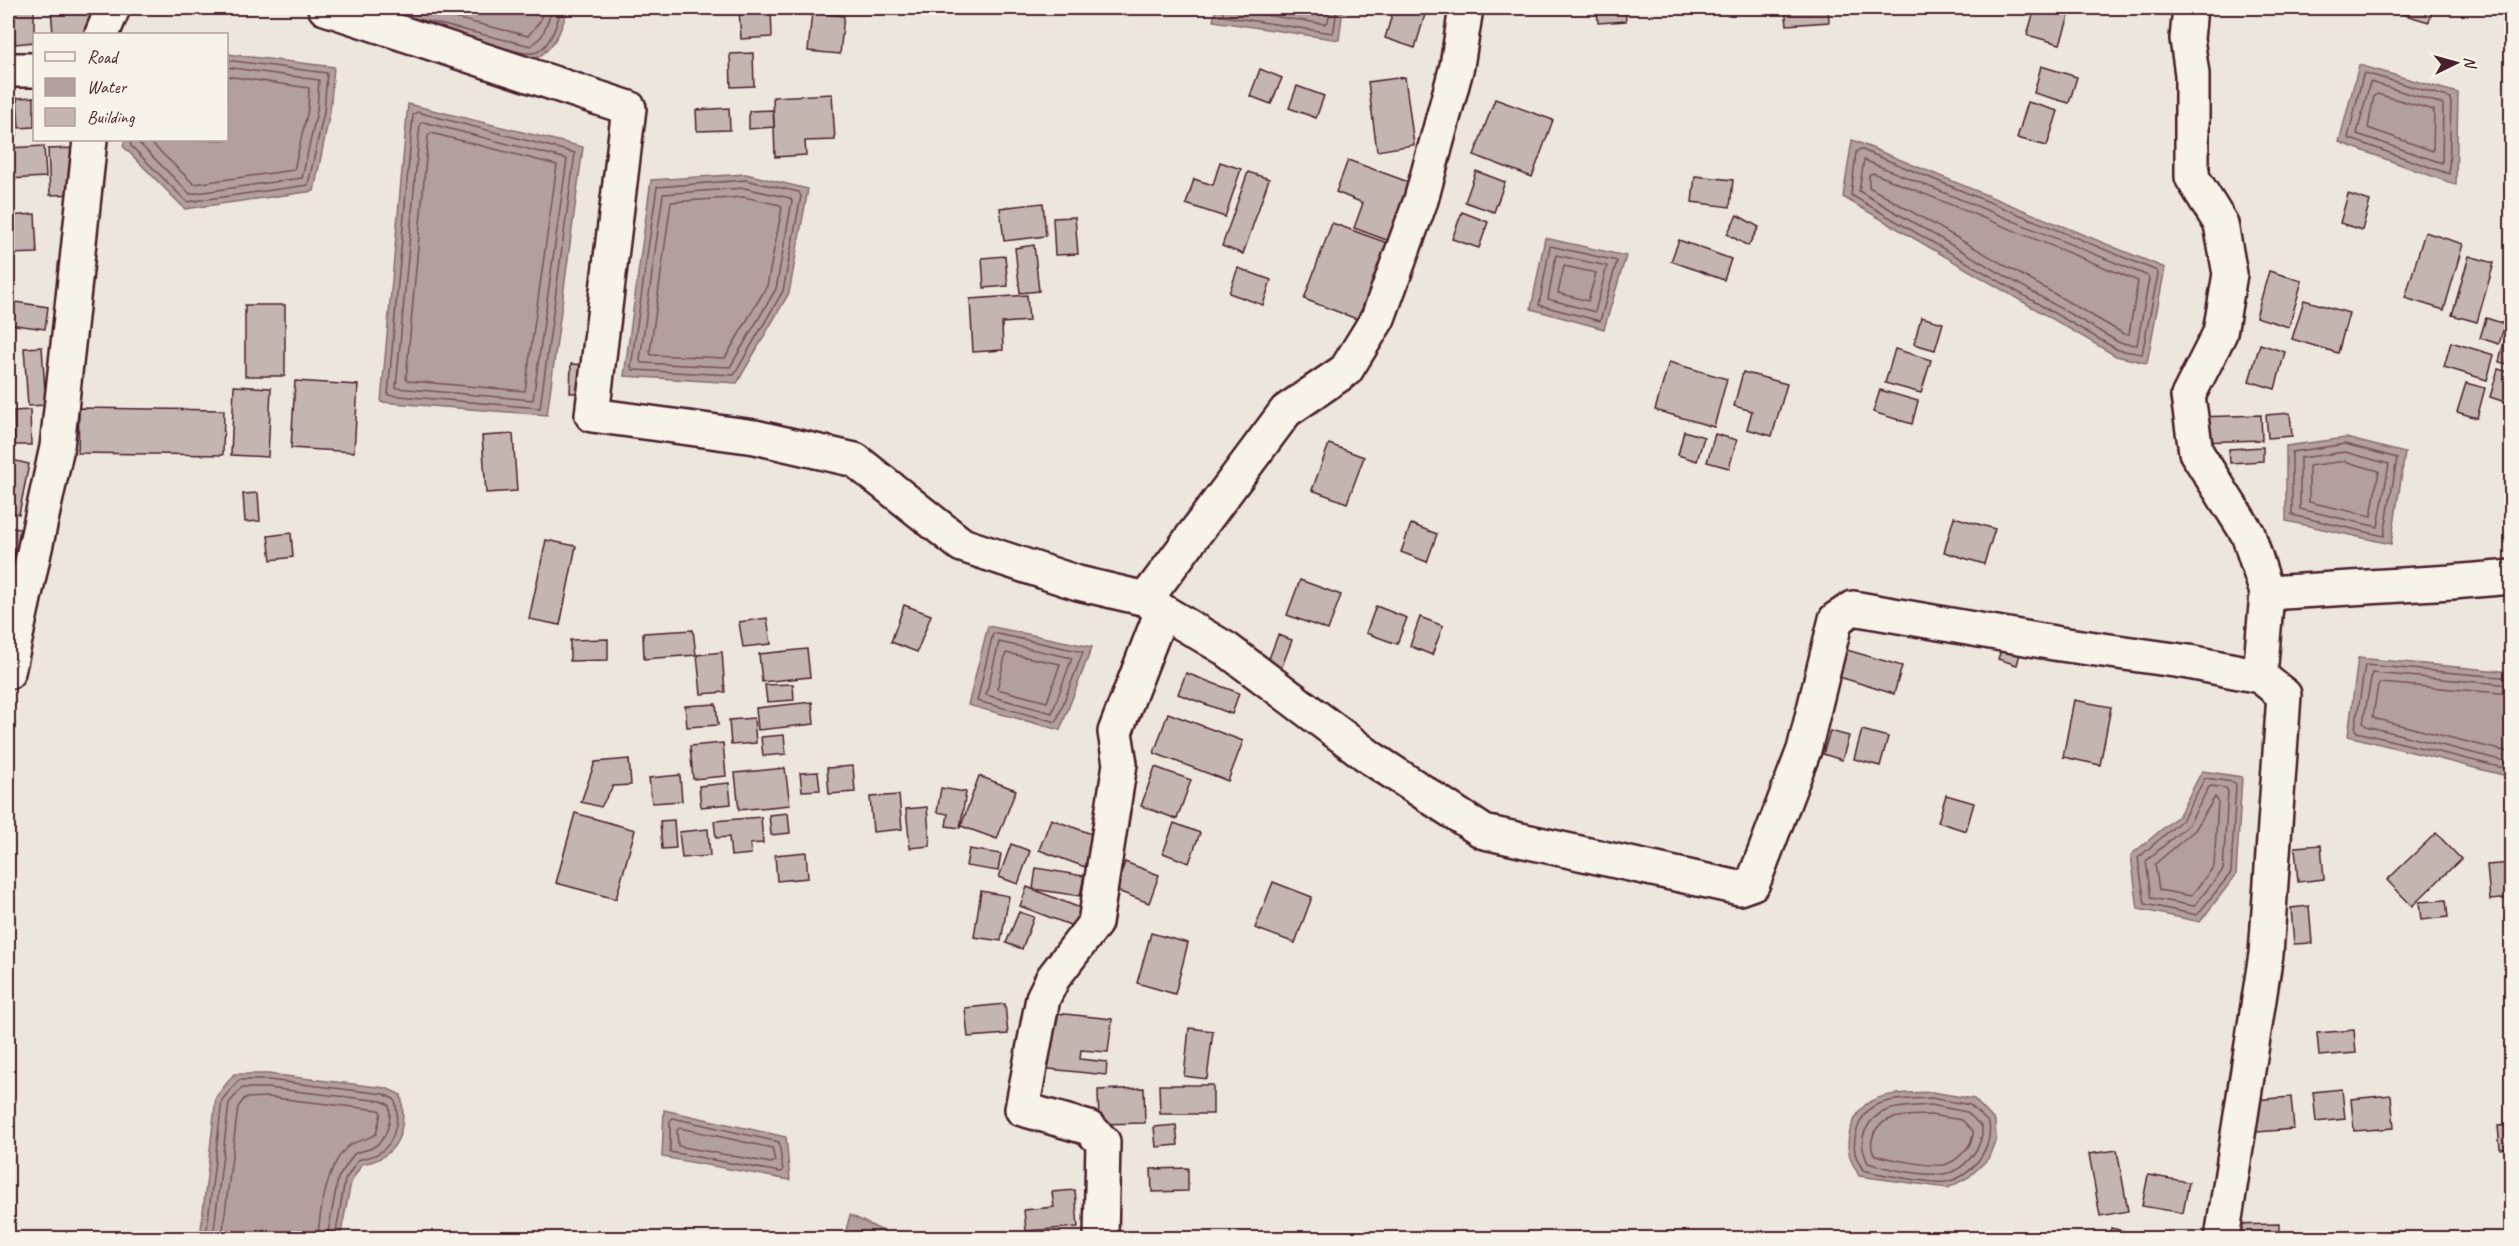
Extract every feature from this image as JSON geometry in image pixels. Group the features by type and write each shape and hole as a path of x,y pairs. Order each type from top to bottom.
{"street":[{"path":"102,33 113,8"},
{"path":"325,8 629,108 592,415 755,437 855,460 962,545 1154,605 1226,649 1371,758 1484,832 1739,888 1753,883 1804,750 1836,619 1853,608 2060,644 2189,662 2260,676 2284,695 2284,706 2266,954 2222,1239"},
{"path":"1101,1239 1103,1142 1089,1128 1022,1109 1043,998 1053,978 1095,923 1120,764 1115,732 1154,605 1286,411 1346,370 1378,318 1421,200 1457,66 1466,8"},
{"path":"2190,8 2187,39 2192,74 2192,177 2221,224 2230,274 2220,333 2188,396 2196,452 2248,534 2267,592 2260,676"},
{"path":"8,70 33,70"},
{"path":"8,672 57,447 90,141"},
{"path":"2267,592 2511,577"}],"water":[{"path":"389,8 567,8 556,38 546,51 533,60 398,28"},
{"path":"1216,8 1343,8 1339,40 1213,21"},
{"path":"228,54 334,67 330,112 314,191 185,209 123,146 125,141 228,141"},
{"path":"2359,65 2458,93 2456,185 2339,142"},
{"path":"408,104 583,147 547,415 381,402"},
{"path":"1852,140 2165,268 2147,363 2116,356 1843,197"},
{"path":"746,174 808,189 789,293 737,383 624,376 651,180"},
{"path":"1545,238 1626,256 1604,329 1531,309"},
{"path":"2346,438 2405,453 2391,544 2286,521 2286,446"},
{"path":"988,626 1092,647 1060,730 968,705"},
{"path":"2358,658 2511,672 2511,777 2348,736"},
{"path":"2202,771 2242,777 2236,875 2200,922 2138,909 2131,855 2179,815"},
{"path":"234,1074 268,1074 386,1088 401,1095 403,1119 398,1140 385,1155 375,1161 362,1164 351,1182 340,1238 200,1238 216,1097"},
{"path":"1932,1092 1974,1099 1995,1121 1996,1139 1988,1159 1969,1177 1948,1188 1859,1176 1849,1154 1848,1139 1856,1117 1865,1105 1885,1096"},
{"path":"664,1110 786,1137 790,1180 662,1157"},
{"path":"850,1215 887,1233 886,1238 844,1238"}],"building":[{"path":"13,8 34,8 33,42 15,44"},
{"path":"51,8 96,8 98,33 53,33"},
{"path":"1394,8 1427,8 1415,48 1385,38"},
{"path":"1597,8 1625,8 1626,21 1598,23"},
{"path":"1785,8 1828,8 1829,22 1787,25"},
{"path":"2035,8 2071,10 2060,44 2027,35"},
{"path":"2404,8 2433,8 2429,22 2402,14"},
{"path":"771,9 772,37 741,39 739,10"},
{"path":"812,12 844,16 840,54 808,51"},
{"path":"753,53 754,86 731,87 730,54"},
{"path":"2041,66 2077,77 2069,103 2034,93"},
{"path":"1260,69 1282,78 1271,104 1250,96"},
{"path":"1405,77 1414,145 1377,151 1368,82"},
{"path":"1297,86 1324,96 1316,118 1289,108"},
{"path":"832,94 835,140 805,141 806,155 775,157 773,97"},
{"path":"33,97 33,127 19,128 17,98"},
{"path":"1495,99 1553,120 1532,177 1474,155"},
{"path":"2028,102 2058,111 2047,146 2017,138"},
{"path":"15,107 17,135 8,136 8,108"},
{"path":"729,108 730,130 697,131 696,110"},
{"path":"773,110 774,127 749,129 749,111"},
{"path":"44,146 46,177 8,179 8,148"},
{"path":"78,148 80,194 50,195 48,149"},
{"path":"1348,160 1414,184 1392,242 1354,228 1363,203 1336,192"},
{"path":"1220,162 1241,169 1225,217 1186,204 1194,179 1213,185"},
{"path":"1476,171 1505,182 1494,212 1465,202"},
{"path":"1248,172 1269,179 1243,254 1222,246"},
{"path":"1695,176 1733,180 1730,207 1692,202"},
{"path":"2348,194 2370,201 2362,230 2340,223"},
{"path":"1043,203 1046,236 1004,241 1000,208"},
{"path":"1462,212 1488,222 1479,248 1452,239"},
{"path":"35,214 37,253 8,254 8,216"},
{"path":"1737,215 1759,227 1748,246 1727,234"},
{"path":"1075,217 1078,254 1055,255 1053,218"},
{"path":"1332,223 1390,244 1362,321 1304,299"},
{"path":"2425,232 2463,244 2444,310 2405,298"},
{"path":"1679,240 1731,259 1724,280 1671,261"},
{"path":"1034,245 1039,291 1020,293 1015,248"},
{"path":"1005,256 1008,286 984,288 982,258"},
{"path":"2469,256 2494,263 2477,322 2452,315"},
{"path":"1238,268 1271,280 1263,305 1229,293"},
{"path":"2269,271 2302,281 2289,327 2256,317"},
{"path":"1027,295 1029,321 1002,323 1003,350 973,352 970,299"},
{"path":"2304,300 2349,313 2338,353 2292,339"},
{"path":"8,301 48,307 45,329 8,324"},
{"path":"245,305 285,305 285,376 245,376"},
{"path":"1921,317 1943,323 1935,350 1914,344"},
{"path":"2486,318 2505,324 2499,344 2480,338"},
{"path":"2451,342 2494,355 2487,380 2444,367"},
{"path":"2504,342 2512,344 2512,365 2499,362"},
{"path":"2260,344 2285,352 2275,389 2249,381"},
{"path":"42,347 46,405 28,406 24,348"},
{"path":"1895,349 1931,360 1921,393 1885,383"},
{"path":"1669,362 1727,379 1714,427 1655,410"},
{"path":"571,364 584,365 584,393 570,393"},
{"path":"2498,369 2512,373 2512,391 2508,403 2490,397"},
{"path":"1743,372 1787,384 1772,436 1747,429 1752,411 1734,406"},
{"path":"295,381 358,385 354,452 291,448"},
{"path":"2466,383 2485,388 2477,418 2457,412"},
{"path":"234,386 271,388 268,457 231,455"},
{"path":"1880,390 1918,401 1912,424 1873,412"},
{"path":"79,408 224,410 223,455 78,453"},
{"path":"30,410 31,445 15,445 14,411"},
{"path":"2290,413 2292,436 2268,438 2266,415"},
{"path":"2261,415 2262,440 2198,442 2197,417"},
{"path":"1684,431 1704,437 1697,461 1678,455"},
{"path":"513,434 517,491 486,493 482,436"},
{"path":"1715,434 1737,440 1729,468 1707,462"},
{"path":"1329,444 1364,457 1347,503 1312,490"},
{"path":"2263,447 2263,461 2230,463 2229,449"},
{"path":"8,459 29,464 19,514 8,511"},
{"path":"258,493 260,521 245,522 243,494"},
{"path":"1954,517 1995,529 1984,564 1944,552"},
{"path":"1411,524 1437,534 1427,562 1401,552"},
{"path":"8,527 20,529 10,591 8,591"},
{"path":"291,533 293,557 271,560 268,536"},
{"path":"546,540 576,546 560,625 529,619"},
{"path":"1300,580 1341,595 1328,630 1287,615"},
{"path":"904,605 931,615 917,652 891,642"},
{"path":"1376,606 1407,618 1397,644 1366,633"},
{"path":"1420,617 1443,626 1432,655 1410,646"},
{"path":"767,618 771,644 743,647 739,622"},
{"path":"693,630 696,655 644,659 643,633"},
{"path":"1278,635 1292,640 1281,669 1267,664"},
{"path":"608,639 608,660 570,661 570,640"},
{"path":"2004,641 2022,646 2017,665 1998,659"},
{"path":"1840,648 1902,666 1894,694 1833,675"},
{"path":"807,649 810,677 762,682 759,654"},
{"path":"722,652 725,692 701,694 697,655"},
{"path":"1186,673 1239,693 1232,714 1178,694"},
{"path":"793,684 794,700 767,702 765,685"},
{"path":"2074,700 2111,707 2100,765 2063,757"},
{"path":"812,702 814,724 758,730 756,708"},
{"path":"716,704 718,725 687,727 685,706"},
{"path":"1168,713 1243,741 1228,781 1154,753"},
{"path":"754,718 756,743 731,745 729,720"},
{"path":"1862,730 1888,737 1880,766 1854,759"},
{"path":"1830,731 1849,736 1842,760 1823,754"},
{"path":"784,735 786,754 763,756 761,737"},
{"path":"723,743 726,776 693,779 690,746"},
{"path":"629,759 631,785 613,786 601,807 581,802 595,762"},
{"path":"853,766 855,792 829,794 827,768"},
{"path":"1155,767 1191,780 1177,819 1141,806"},
{"path":"785,768 790,805 739,810 735,773"},
{"path":"818,772 820,790 802,791 800,773"},
{"path":"680,775 682,801 652,803 649,778"},
{"path":"979,776 1016,790 997,839 961,826"},
{"path":"729,783 731,804 701,807 699,786"},
{"path":"941,788 966,792 960,828 946,826 948,814 937,812"},
{"path":"899,795 902,829 873,832 870,797"},
{"path":"1946,795 1974,803 1966,831 1938,822"},
{"path":"927,807 930,846 910,848 906,809"},
{"path":"575,813 635,830 616,899 556,883"},
{"path":"788,813 790,833 771,835 769,815"},
{"path":"761,817 763,843 750,844 751,854 731,856 729,837 716,838 714,821"},
{"path":"1051,819 1097,836 1085,867 1039,850"},
{"path":"674,820 676,848 662,849 660,821"},
{"path":"1174,823 1200,833 1189,863 1163,853"},
{"path":"708,829 710,856 682,858 679,832"},
{"path":"2436,833 2461,859 2412,906 2387,880"},
{"path":"1011,844 1030,851 1018,884 999,877"},
{"path":"2321,845 2324,879 2298,882 2295,847"},
{"path":"969,849 1001,854 998,871 966,866"},
{"path":"806,852 808,878 777,881 775,855"},
{"path":"1125,862 1159,875 1149,903 1115,890"},
{"path":"2512,863 2512,898 2490,900 2487,865"},
{"path":"1036,868 1084,876 1080,896 1033,889"},
{"path":"1273,882 1312,897 1295,943 1255,928"},
{"path":"1027,887 1085,910 1078,928 1020,906"},
{"path":"981,891 1009,896 1001,941 974,937"},
{"path":"2446,900 2448,917 2421,920 2419,902"},
{"path":"2309,906 2312,943 2294,944 2291,908"},
{"path":"1019,912 1034,917 1022,949 1006,943"},
{"path":"1151,933 1188,943 1175,994 1137,983"},
{"path":"1005,1004 1008,1034 968,1037 965,1008"},
{"path":"1046,1012 1112,1019 1108,1052 1081,1050 1080,1059 1107,1062 1106,1075 1040,1068"},
{"path":"1189,1028 1213,1031 1207,1079 1184,1076"},
{"path":"2354,1030 2356,1053 2319,1056 2317,1033"},
{"path":"1159,1085 1213,1085 1213,1114 1160,1114"},
{"path":"1144,1088 1145,1123 1099,1124 1098,1090"},
{"path":"2342,1089 2345,1119 2316,1122 2313,1092"},
{"path":"2391,1095 2394,1128 2354,1131 2351,1099"},
{"path":"2291,1097 2294,1129 2257,1132 2254,1100"},
{"path":"1176,1125 1178,1145 1156,1147 1154,1127"},
{"path":"2512,1125 2512,1148 2500,1149 2498,1126"},
{"path":"2117,1150 2128,1211 2100,1216 2089,1154"},
{"path":"1188,1168 1188,1191 1152,1192 1151,1169"},
{"path":"2148,1175 2189,1182 2183,1213 2142,1206"},
{"path":"1075,1190 1078,1227 1026,1231 1024,1210 1054,1207 1052,1192"},
{"path":"2279,1224 2279,1238 2225,1238 2225,1225"},
{"path":"2111,1228 2152,1238 2108,1238"},
{"path":"2365,1233 2366,1238 2328,1238 2327,1236"}]}
